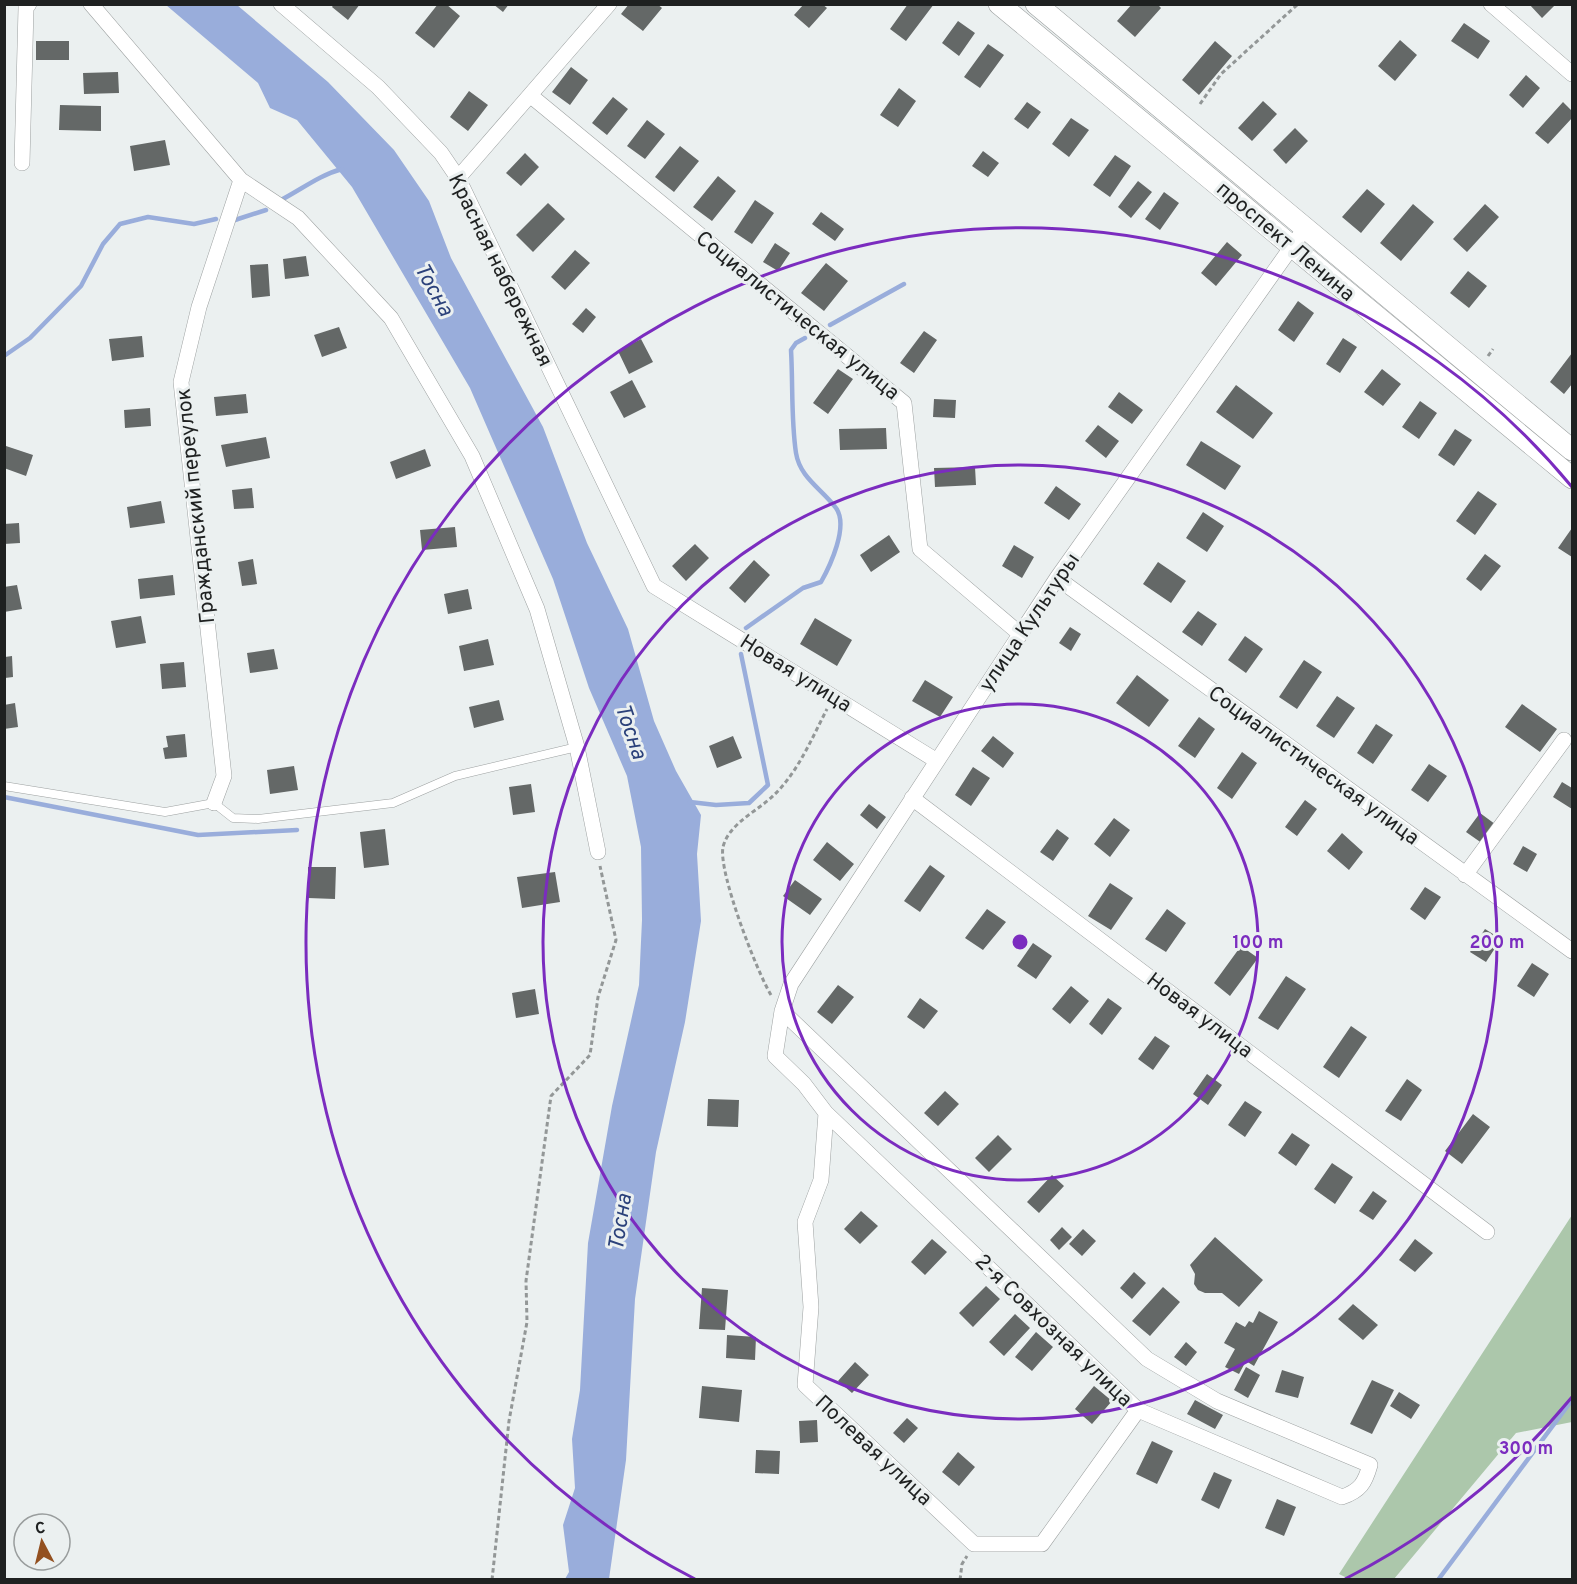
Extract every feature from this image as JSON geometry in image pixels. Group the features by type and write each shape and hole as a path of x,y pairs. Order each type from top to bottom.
{"main road":[{"name":"проспект Ленина","path":"999,4 1572,478"},
{"name":"проспект Ленина","path":"1036,4 1572,450"}],"street":[{"path":"22,163 26,8 28,4"},
{"path":"91,4 241,180 298,218 391,318 467,446 537,609 577,747 598,852"},
{"name":"Красная набережная","path":"281,4 378,87 441,153 458,178 654,586"},
{"path":"458,178 609,4"},
{"path":"1491,4 1572,74"},
{"name":"Социалистическая улица","path":"531,96 904,403 920,549 1020,634"},
{"name":"Гражданский переулок","path":"214,803 224,776 181,382 199,307 241,180"},
{"name":"улица Культуры","path":"778,1031 791,984 912,798 1057,578 1305,228"},
{"name":"Социалистическая улица","path":"1057,578 1465,876 1572,951"},
{"name":"Новая улица","path":"654,586 937,761"},
{"path":"1465,876 1563,741"},
{"name":"Новая улица","path":"912,798 1487,1233"},
{"name":"2-я Совхозная улица","path":"778,1031 775,1056 804,1084 826,1113 1138,1410 1342,1497 1356,1492 1366,1481 1370,1465 1217,1401 1147,1359 782,1011"},
{"name":"Полевая улица","path":"826,1113 822,1180 804,1222 811,1307 805,1384 974,1544"},
{"path":"974,1544 1042,1544 1138,1410"}],"lane":[{"path":"4,786 165,812 214,803 232,818 258,819 393,803 455,777 577,747"}],"path":[{"path":"1200,104 1221,74 1298,4"},
{"path":"782,1011 765,986 751,952 723,859 723,846 736,825 774,795 789,777 834,697"},
{"path":"492,1580 508,1421 527,1322 526,1281 550,1096 590,1055 598,998 616,940 598,852"},
{"path":"960,1580 962,1564 974,1544"}],"green space":[{"path":"1572,1215 1572,1422 1516,1433 1394,1579 1349,1579 1339,1574"}],"water":[{"name":"Тосна","path":"166,5 237,5 328,82 394,150 429,201 451,258 543,427 587,543 628,629 654,721 676,771 701,815 697,854 701,921 685,1022 656,1152 635,1299 626,1460 609,1579 565,1579 569,1572 563,1525 575,1488 572,1439 580,1390 588,1243 612,1106 639,985 642,920 641,847 627,776 589,688 553,579 470,388 352,187 297,120 270,108 258,83"}],"building":[{"path":"334,4 360,4 348,20 332,7"},
{"path":"438,4 446,4 460,16 434,48 415,33"},
{"path":"493,4 509,4 503,12"},
{"path":"629,4 657,4 662,8 643,31 621,14"},
{"path":"804,4 822,4 827,8 809,28 794,15"},
{"path":"908,4 934,4 906,41 890,29"},
{"path":"1132,4 1157,4 1161,8 1135,37 1117,21"},
{"path":"1529,4 1556,4 1542,18"},
{"path":"958,21 975,33 959,56 942,43"},
{"path":"1464,23 1490,41 1478,59 1451,41"},
{"path":"1400,40 1417,55 1395,81 1378,66"},
{"path":"36,41 69,41 69,60 36,60"},
{"path":"1215,41 1232,56 1199,95 1182,80"},
{"path":"988,44 1004,55 980,88 964,77"},
{"path":"571,67 588,80 570,105 552,92"},
{"path":"118,72 119,93 84,94 83,73"},
{"path":"1526,75 1540,88 1523,108 1509,95"},
{"path":"899,88 916,101 898,127 880,115"},
{"path":"469,91 488,105 468,131 450,117"},
{"path":"613,97 628,109 607,135 592,123"},
{"path":"1263,101 1277,114 1252,141 1238,128"},
{"path":"1027,102 1041,112 1028,129 1014,119"},
{"path":"1563,102 1572,111 1572,118 1548,144 1535,133"},
{"path":"60,105 101,106 101,131 59,130"},
{"path":"1071,118 1089,130 1069,157 1052,144"},
{"path":"647,120 665,134 645,159 627,146"},
{"path":"1295,128 1308,141 1286,164 1273,150"},
{"path":"165,140 170,165 134,171 130,146"},
{"path":"680,146 699,161 674,192 655,177"},
{"path":"983,151 999,163 988,177 972,166"},
{"path":"525,153 539,167 521,186 506,173"},
{"path":"1115,155 1131,166 1110,197 1093,185"},
{"path":"718,176 736,191 712,221 693,207"},
{"path":"1138,181 1152,192 1131,218 1118,207"},
{"path":"1367,189 1385,204 1361,233 1342,217"},
{"path":"1164,192 1179,203 1160,230 1145,219"},
{"path":"755,200 774,213 752,244 734,232"},
{"path":"548,203 565,219 533,252 516,235"},
{"path":"1413,204 1434,222 1401,261 1380,243"},
{"path":"1485,204 1499,217 1467,252 1453,239"},
{"path":"821,212 844,229 835,241 812,224"},
{"path":"1227,242 1242,255 1216,286 1201,273"},
{"path":"775,243 790,253 778,271 763,262"},
{"path":"575,250 590,263 565,290 551,277"},
{"path":"306,256 309,276 285,279 283,259"},
{"path":"826,263 848,281 824,311 801,293"},
{"path":"268,264 270,296 252,298 250,265"},
{"path":"1468,271 1487,286 1469,308 1450,293"},
{"path":"1298,301 1314,313 1294,342 1278,330"},
{"path":"586,308 596,317 583,333 572,324"},
{"path":"339,327 347,348 322,357 314,335"},
{"path":"924,331 937,340 914,373 900,363"},
{"path":"142,336 144,357 112,361 109,339"},
{"path":"1343,338 1357,347 1340,373 1326,364"},
{"path":"641,339 653,362 629,374 618,351"},
{"path":"1572,353 1572,384 1564,394 1550,382"},
{"path":"838,369 853,379 828,414 813,403"},
{"path":"1382,369 1401,384 1383,406 1364,392"},
{"path":"632,380 646,407 624,418 610,392"},
{"path":"1236,385 1273,413 1253,439 1216,412"},
{"path":"1119,392 1143,410 1132,424 1108,407"},
{"path":"246,394 248,413 216,416 214,397"},
{"path":"934,399 956,400 955,418 933,417"},
{"path":"1420,401 1437,413 1419,439 1402,427"},
{"path":"150,408 151,426 125,428 124,410"},
{"path":"1098,425 1119,441 1106,458 1085,441"},
{"path":"886,428 887,449 840,450 839,429"},
{"path":"1455,429 1472,440 1454,466 1438,455"},
{"path":"266,437 270,458 226,467 221,445"},
{"path":"1201,441 1241,466 1225,490 1186,465"},
{"path":"6,446 33,455 26,476 4,468"},
{"path":"425,449 431,466 396,479 390,462"},
{"path":"975,467 976,485 935,487 934,468"},
{"path":"1056,486 1081,504 1069,520 1044,503"},
{"path":"252,488 254,508 234,509 232,490"},
{"path":"1478,491 1497,504 1475,535 1456,521"},
{"path":"161,501 165,523 130,528 127,507"},
{"path":"1203,512 1224,526 1207,552 1186,538"},
{"path":"19,523 20,543 4,544 4,524"},
{"path":"455,527 457,547 422,550 420,530"},
{"path":"1572,528 1572,557 1558,548"},
{"path":"889,535 900,552 871,572 860,555"},
{"path":"695,544 709,558 686,581 672,566"},
{"path":"1014,545 1034,557 1022,578 1002,566"},
{"path":"1485,554 1501,566 1481,591 1466,579"},
{"path":"253,559 257,584 242,586 238,562"},
{"path":"754,560 770,575 745,603 729,588"},
{"path":"1158,562 1186,581 1171,603 1143,584"},
{"path":"173,575 175,595 140,599 138,579"},
{"path":"17,585 22,609 4,612 4,587"},
{"path":"468,589 472,609 448,614 444,594"},
{"path":"1198,611 1217,624 1202,646 1182,632"},
{"path":"141,616 146,643 116,648 111,621"},
{"path":"815,618 852,640 837,666 800,644"},
{"path":"1070,627 1081,634 1071,651 1059,643"},
{"path":"1245,636 1263,649 1246,673 1228,660"},
{"path":"488,639 494,665 464,671 459,646"},
{"path":"274,649 278,669 250,673 247,653"},
{"path":"12,656 13,677 5,678 5,657"},
{"path":"1304,660 1322,672 1297,709 1279,697"},
{"path":"184,662 186,687 162,689 160,664"},
{"path":"1137,675 1169,700 1149,727 1116,703"},
{"path":"925,680 953,697 940,717 912,701"},
{"path":"1337,696 1355,708 1334,738 1316,726"},
{"path":"499,700 504,720 474,728 469,707"},
{"path":"15,703 18,727 4,729 4,705"},
{"path":"1522,704 1557,729 1540,752 1505,727"},
{"path":"1199,717 1215,729 1195,758 1178,746"},
{"path":"1376,724 1393,735 1373,764 1357,753"},
{"path":"185,734 187,757 165,759 163,748 168,747 166,736"},
{"path":"733,736 742,758 717,768 709,746"},
{"path":"993,736 1014,753 1003,768 981,751"},
{"path":"1242,752 1257,763 1232,799 1217,788"},
{"path":"1429,764 1447,776 1428,802 1411,790"},
{"path":"294,766 298,790 270,794 267,770"},
{"path":"973,767 990,778 971,806 955,795"},
{"path":"1562,782 1572,788 1572,809 1553,797"},
{"path":"531,784 535,812 513,815 509,787"},
{"path":"1305,800 1317,809 1297,836 1285,827"},
{"path":"869,804 886,817 877,829 860,815"},
{"path":"1480,813 1499,827 1486,846 1466,832"},
{"path":"1114,818 1130,830 1110,857 1094,844"},
{"path":"385,829 389,865 364,868 360,832"},
{"path":"1057,829 1069,838 1053,861 1040,852"},
{"path":"1342,833 1363,852 1349,870 1327,851"},
{"path":"827,842 854,864 840,881 813,860"},
{"path":"1523,846 1537,854 1527,872 1513,864"},
{"path":"930,865 945,876 920,912 904,901"},
{"path":"308,867 336,867 335,899 308,898"},
{"path":"555,872 560,902 522,908 517,877"},
{"path":"795,880 822,899 810,915 783,896"},
{"path":"1110,883 1133,898 1111,930 1088,916"},
{"path":"1425,887 1441,897 1425,920 1410,909"},
{"path":"987,909 1006,922 983,950 965,938"},
{"path":"1167,909 1186,923 1166,952 1145,939"},
{"path":"1485,929 1501,939 1486,962 1470,952"},
{"path":"1033,943 1052,956 1036,979 1017,966"},
{"path":"1241,946 1258,958 1230,996 1214,983"},
{"path":"1532,963 1549,974 1534,997 1517,986"},
{"path":"1286,976 1306,989 1278,1030 1258,1018"},
{"path":"838,985 854,997 832,1024 817,1012"},
{"path":"1071,986 1089,1001 1070,1024 1052,1009"},
{"path":"535,989 539,1014 516,1018 512,993"},
{"path":"920,998 938,1011 924,1029 907,1017"},
{"path":"1108,998 1122,1008 1102,1035 1089,1024"},
{"path":"1351,1026 1367,1037 1339,1078 1323,1067"},
{"path":"1155,1036 1170,1046 1153,1070 1138,1059"},
{"path":"1207,1074 1222,1085 1208,1105 1193,1094"},
{"path":"1407,1079 1422,1090 1401,1121 1385,1111"},
{"path":"945,1091 959,1104 938,1126 924,1113"},
{"path":"708,1099 739,1100 738,1127 707,1126"},
{"path":"1245,1101 1262,1112 1245,1137 1228,1125"},
{"path":"1473,1114 1490,1127 1462,1164 1445,1151"},
{"path":"1292,1133 1310,1145 1296,1166 1278,1153"},
{"path":"998,1135 1012,1149 989,1172 975,1158"},
{"path":"1332,1163 1353,1177 1335,1204 1314,1189"},
{"path":"1052,1175 1064,1186 1039,1213 1027,1202"},
{"path":"1373,1191 1387,1201 1373,1220 1359,1211"},
{"path":"861,1211 878,1226 860,1244 844,1229"},
{"path":"1062,1227 1072,1237 1059,1250 1050,1240"},
{"path":"1083,1229 1096,1241 1082,1256 1069,1244"},
{"path":"1215,1237 1263,1280 1239,1307 1222,1293 1205,1293 1198,1290 1194,1284 1195,1274 1190,1265"},
{"path":"932,1239 947,1252 925,1275 911,1262"},
{"path":"1415,1239 1433,1253 1415,1272 1399,1260"},
{"path":"1134,1272 1146,1283 1132,1299 1120,1288"},
{"path":"986,1286 1000,1299 973,1327 959,1313"},
{"path":"1163,1287 1180,1302 1150,1336 1132,1321"},
{"path":"702,1288 728,1290 725,1330 699,1329"},
{"path":"1353,1304 1378,1325 1363,1340 1338,1319"},
{"path":"1259,1311 1278,1322 1254,1366 1246,1361 1239,1374 1225,1367 1235,1349 1224,1343 1236,1322 1245,1327 1249,1321 1253,1323"},
{"path":"1015,1314 1030,1328 1004,1356 989,1342"},
{"path":"1036,1332 1053,1347 1032,1371 1015,1357"},
{"path":"727,1335 756,1337 755,1360 726,1358"},
{"path":"1186,1342 1197,1352 1186,1366 1174,1357"},
{"path":"855,1362 869,1375 852,1393 838,1381"},
{"path":"1246,1367 1260,1375 1248,1398 1234,1390"},
{"path":"1282,1370 1304,1377 1298,1398 1275,1392"},
{"path":"1372,1380 1394,1390 1372,1434 1350,1424"},
{"path":"702,1386 742,1390 739,1422 699,1418"},
{"path":"1094,1386 1112,1401 1092,1424 1075,1409"},
{"path":"1399,1392 1420,1405 1411,1419 1390,1406"},
{"path":"1195,1400 1223,1415 1215,1429 1187,1414"},
{"path":"907,1418 918,1428 904,1443 893,1433"},
{"path":"817,1420 818,1442 800,1443 799,1421"},
{"path":"1152,1441 1173,1451 1157,1484 1136,1474"},
{"path":"756,1450 780,1451 779,1474 755,1473"},
{"path":"958,1452 975,1467 959,1486 942,1472"},
{"path":"1214,1472 1232,1480 1219,1509 1201,1500"},
{"path":"1277,1499 1296,1507 1284,1536 1265,1528"}],"waterway":[{"path":"281,200 342,169"},
{"path":"235,220 266,210"},
{"path":"4,356 30,338 81,286 103,244 120,224 148,217 194,224 216,219"},
{"path":"830,325 904,284"},
{"path":"746,628 803,588 821,582 837,546 840,525 836,508 807,476 798,462 796,453 791,350 796,343 805,338"},
{"path":"690,802 716,805 749,803 768,785 741,654"},
{"path":"4,797 198,835 297,830"},
{"path":"1438,1580 1572,1400"}]}
